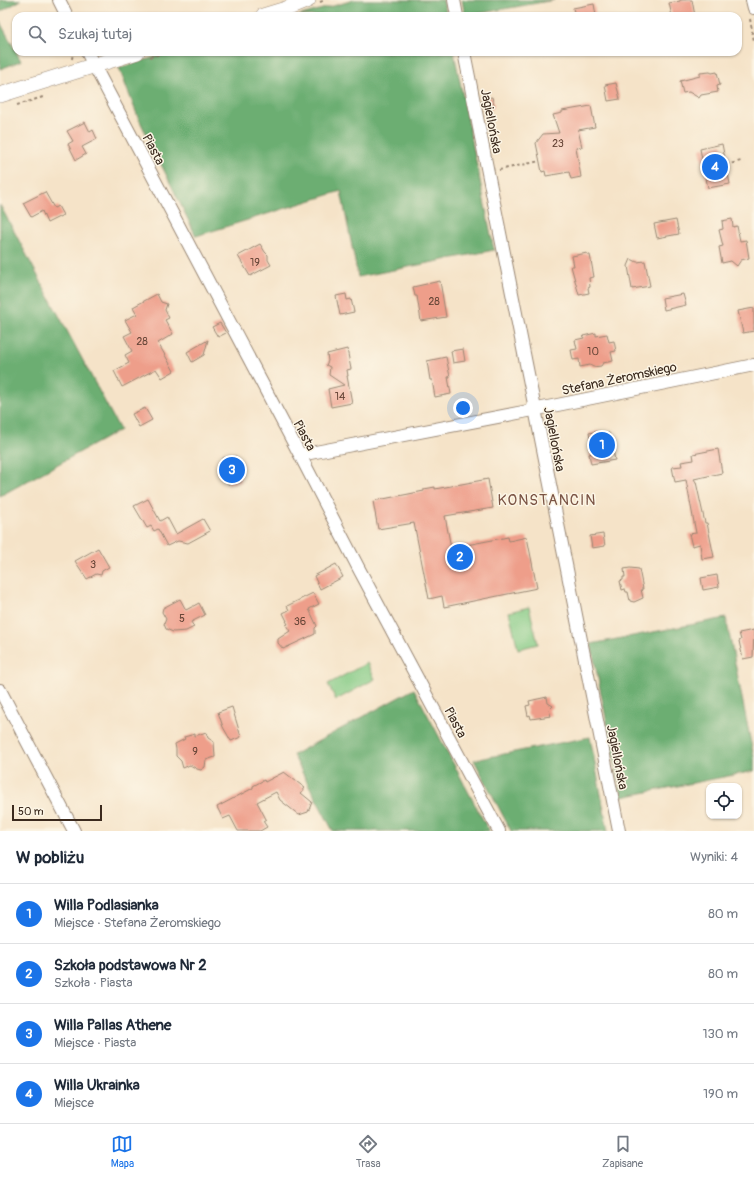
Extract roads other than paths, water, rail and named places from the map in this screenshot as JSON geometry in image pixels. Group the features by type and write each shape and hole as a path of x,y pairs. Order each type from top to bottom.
{"street":[{"path":"59,0 65,12"},
{"path":"276,12 308,0"},
{"path":"454,0 456,12"},
{"path":"752,0 754,8"},
{"name":"Piasta","path":"89,56 300,455 362,576 499,831"},
{"path":"0,95 124,56"},
{"name":"Jagiellońska","path":"465,56 534,410 619,831"},
{"name":"Stefana Żeromskiego","path":"300,455 534,410 754,365"},
{"path":"1,695 74,831"}],"place":[{"name":"Willa Ukrainka","path":"715,167"},
{"name":"Willa Podlasianka","path":"602,445"},
{"name":"Willa Pallas Athene","path":"232,470"},
{"name":"Szkoła podstawowa Nr 2","path":"460,557"}],"district":[{"name":"KONSTANCIN","path":"547,500"}]}
